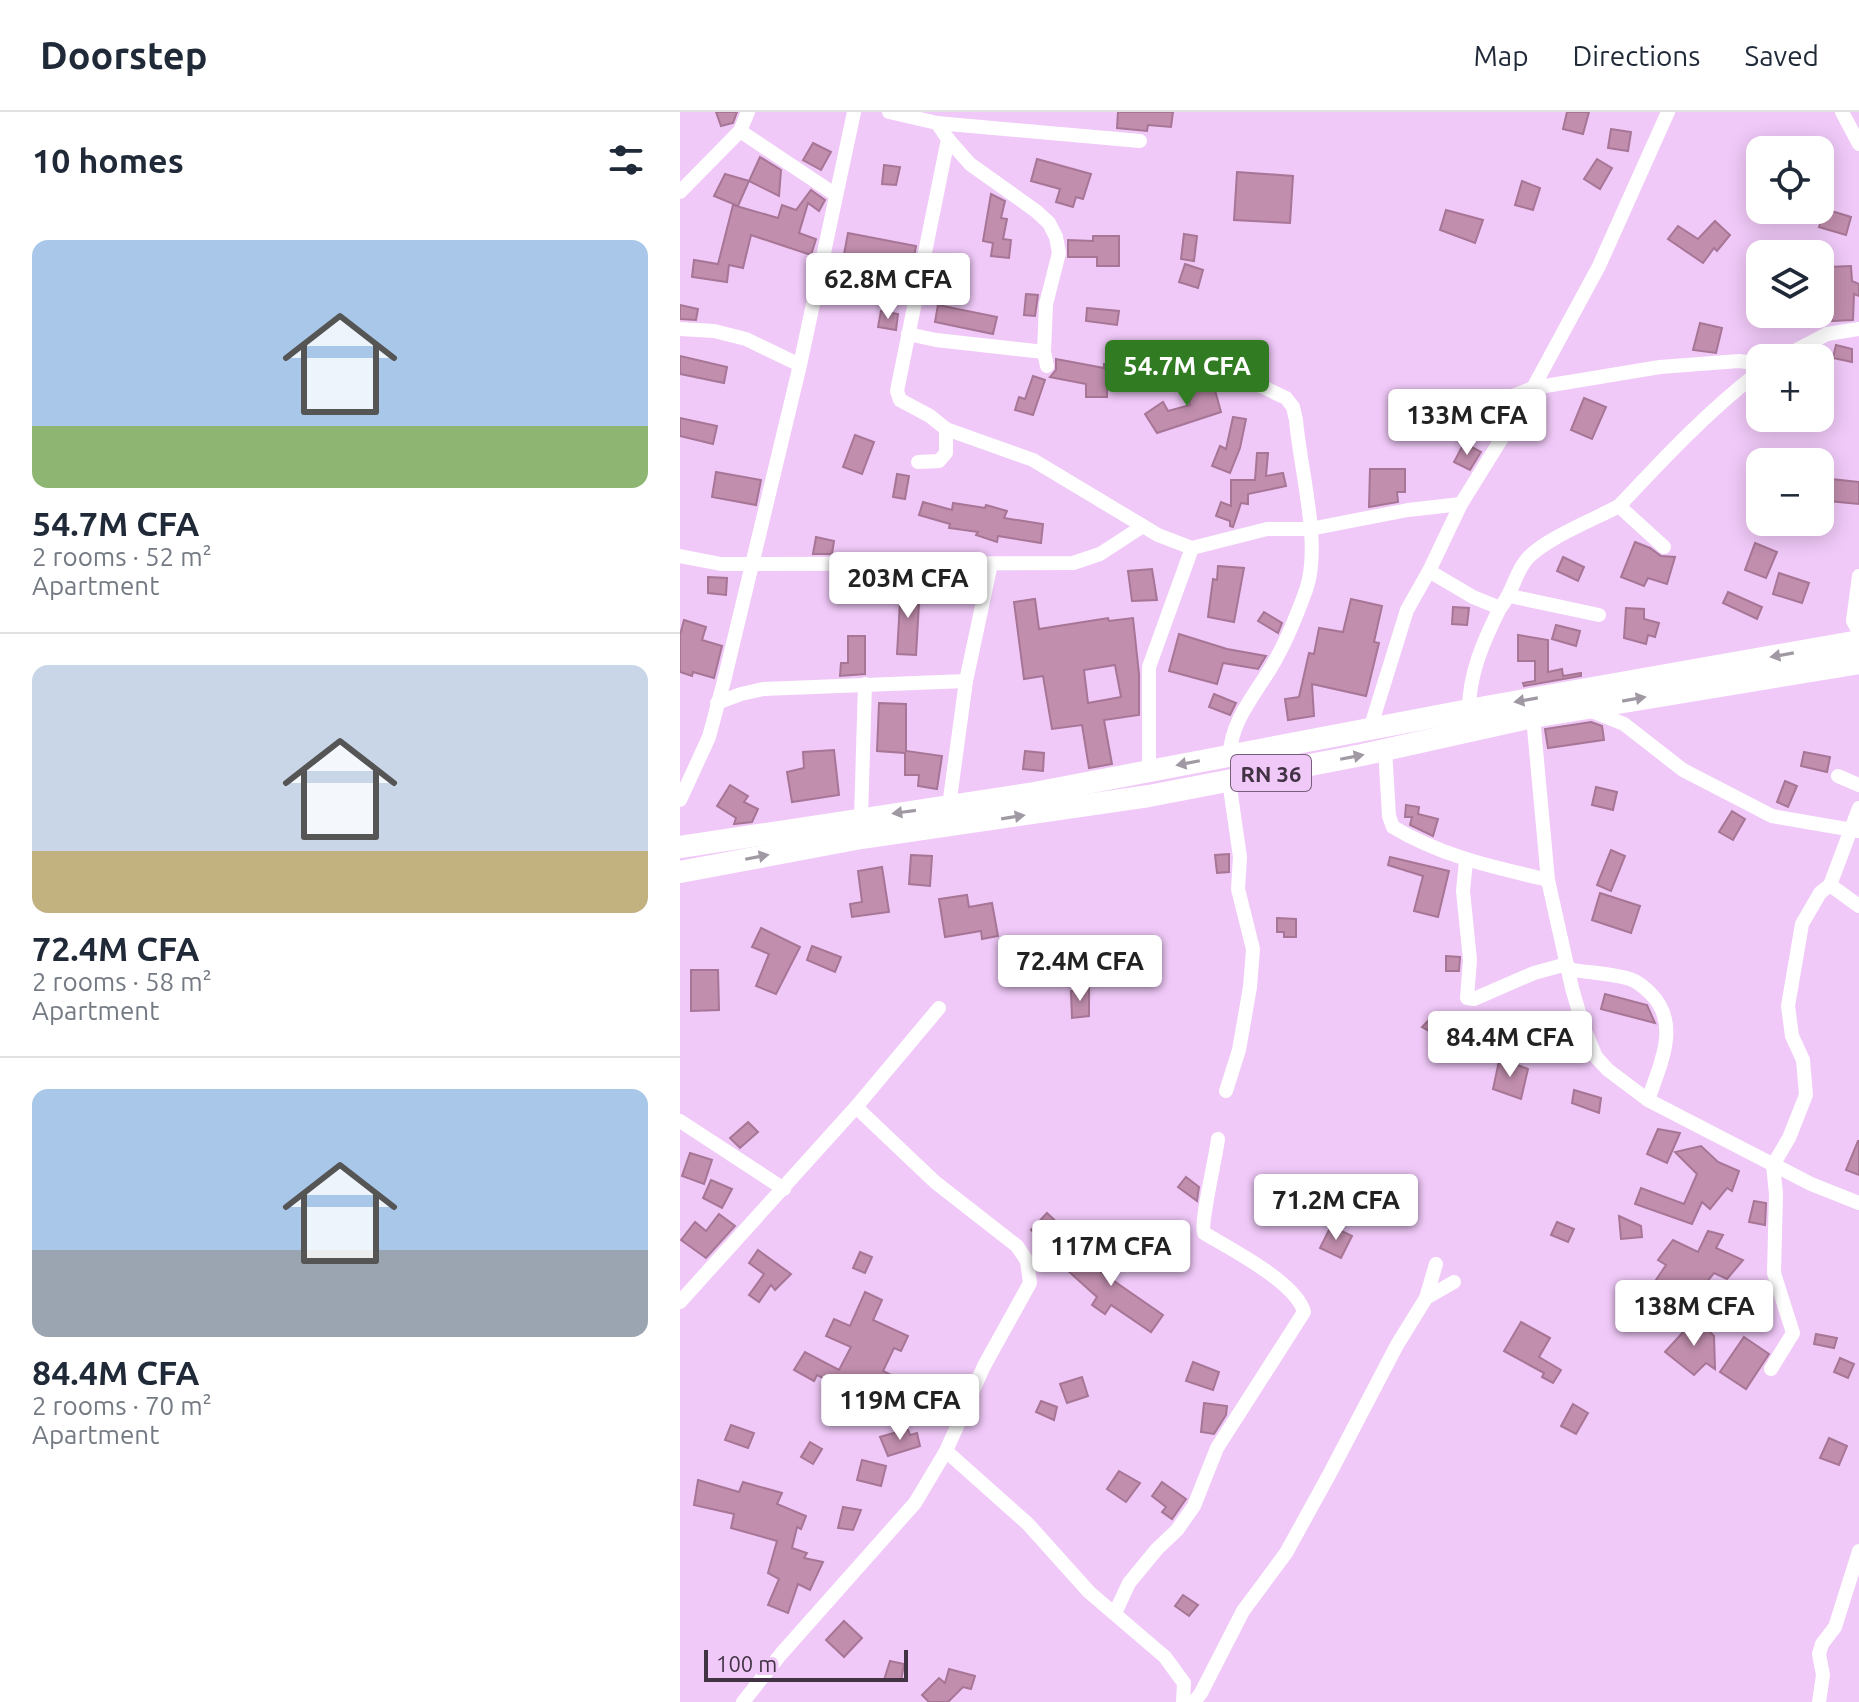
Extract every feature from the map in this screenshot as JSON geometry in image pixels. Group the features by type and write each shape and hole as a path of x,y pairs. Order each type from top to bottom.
{"main road":[{"name":"RN 36","path":"680,847 1029,794 1469,710 1859,641"},
{"name":"RN 36","path":"680,872 861,838 1229,781 1533,717 1859,663"}],"street":[{"path":"680,192 740,131 748,112"},
{"path":"680,800 709,737 800,365 854,112"},
{"path":"889,112 937,123 958,118 1140,141"},
{"path":"1370,729 1407,610 1461,504 1533,388 1599,266 1668,112"},
{"path":"1842,112 1859,144"},
{"path":"908,334 1046,359 1047,296 1057,271 1059,253 1056,237 1049,223 970,164 937,123"},
{"path":"740,131 836,195"},
{"path":"948,139 897,391 900,400 930,416 946,429 1033,460 1143,526 1192,548 1267,529 1310,529 1408,510 1461,504"},
{"path":"680,329 714,331 746,339 800,365"},
{"path":"1808,344 1827,334 1859,329"},
{"path":"1157,363 1176,362 1223,368 1286,398 1293,407 1296,420 1312,551 1307,588 1277,658 1251,698 1230,741 1230,755"},
{"path":"1462,421 1476,410 1533,388 1660,367 1746,362"},
{"path":"1469,710 1469,686 1486,638 1519,571 1537,549 1619,506 1694,427 1746,381"},
{"path":"918,462 939,461 946,453 946,429"},
{"path":"1619,506 1664,547"},
{"path":"680,556 721,564 1058,564 1088,559 1143,526"},
{"path":"1149,771 1149,667 1192,548"},
{"path":"949,806 966,681 991,564"},
{"path":"1429,571 1473,597 1599,615"},
{"path":"1859,576 1853,621 1859,632"},
{"path":"717,703 763,689 966,681"},
{"path":"861,818 865,684"},
{"path":"1585,708 1624,724 1683,770 1772,816 1854,830"},
{"path":"1533,717 1548,880 1567,967 1583,1026 1596,1057 1648,1100 1811,1184 1859,1203"},
{"path":"1385,749 1389,816 1393,827 1429,847 1466,861 1548,880"},
{"path":"1838,776 1859,785"},
{"path":"1226,1091 1239,1050 1253,949 1238,889 1240,857 1229,781"},
{"path":"1771,1369 1793,1333 1774,1273 1776,1194 1773,1165 1789,1138 1806,1095 1803,1060 1792,1036 1788,1006 1802,924 1820,893 1830,885 1854,830 1859,808"},
{"path":"1466,861 1463,891 1470,960 1467,998 1474,999 1534,973 1567,967 1630,979 1641,985 1657,1000 1665,1014 1667,1036 1648,1100"},
{"path":"1830,885 1859,906"},
{"path":"680,1302 784,1189 939,1008"},
{"path":"743,1702 781,1654 915,1503 946,1451 984,1366 1030,1283 1027,1261 1017,1246 935,1182 856,1107"},
{"path":"680,1121 784,1189"},
{"path":"1115,1613 1129,1583 1177,1530 1194,1506 1217,1448 1304,1312 1302,1304 1275,1276 1204,1233 1201,1226 1218,1139"},
{"path":"1194,1702 1243,1611 1286,1553 1397,1345 1426,1298 1436,1264"},
{"path":"1426,1298 1454,1282"},
{"path":"946,1451 1028,1524 1089,1592 1165,1657 1182,1677 1183,1702"},
{"path":"1819,1702 1823,1675 1819,1654 1822,1644 1835,1627 1859,1551"}],"building":[{"path":"716,112 737,112 733,123 721,126"},
{"path":"1118,112 1173,112 1171,127 1148,125 1147,131 1117,128"},
{"path":"1567,112 1589,112 1583,134 1563,129"},
{"path":"1611,129 1631,132 1628,151 1608,148"},
{"path":"813,143 831,152 821,170 803,160"},
{"path":"760,157 781,170 779,196 749,181"},
{"path":"1037,159 1091,174 1083,199 1076,197 1073,207 1056,202 1060,189 1031,181"},
{"path":"1597,159 1612,168 1600,189 1584,179"},
{"path":"884,165 900,167 896,185 882,184"},
{"path":"1237,172 1293,176 1290,223 1234,220"},
{"path":"725,174 749,181 738,206 714,196"},
{"path":"1522,181 1540,188 1533,210 1515,205"},
{"path":"811,190 825,200 819,211 808,203 799,233 816,239 811,255 751,235 743,268 729,265 727,282 692,277 694,260 718,264 733,205 778,218 782,205 796,210"},
{"path":"991,194 1005,201 1001,218 1007,219 1003,239 1011,240 1009,258 991,256 993,243 983,241"},
{"path":"1446,210 1483,220 1475,243 1440,230"},
{"path":"1834,212 1851,217 1846,235 1819,227 1820,224 1834,224"},
{"path":"1715,221 1730,235 1717,251 1714,248 1703,263 1668,239 1678,226 1698,239"},
{"path":"848,233 916,246 910,278 842,265"},
{"path":"1184,234 1197,236 1194,261 1181,259"},
{"path":"1093,236 1119,236 1119,266 1097,266 1097,257 1068,257 1068,240 1093,241"},
{"path":"1185,264 1203,270 1198,288 1179,282"},
{"path":"1851,266 1852,281 1859,284 1859,296 1854,294 1853,320 1834,321 1834,267"},
{"path":"1026,294 1038,295 1035,316 1024,315"},
{"path":"680,305 698,309 696,320 680,319"},
{"path":"938,305 997,317 993,334 935,322"},
{"path":"1087,308 1119,311 1117,325 1086,321"},
{"path":"881,311 898,314 896,330 878,327"},
{"path":"1700,323 1722,328 1716,353 1693,350"},
{"path":"1836,345 1852,349 1852,362 1834,358"},
{"path":"680,356 727,367 724,383 680,374"},
{"path":"1056,359 1104,368 1104,364 1117,364 1117,376 1107,376 1107,397 1086,397 1086,384 1050,377 1056,370"},
{"path":"1033,376 1045,380 1033,415 1015,410 1019,397 1025,399"},
{"path":"1186,382 1213,383 1221,412 1157,433 1145,414 1163,402 1168,411 1190,405"},
{"path":"1584,398 1606,407 1592,439 1571,430"},
{"path":"1233,417 1246,419 1240,448 1230,473 1212,466 1220,446 1226,449"},
{"path":"680,418 717,426 713,444 680,436"},
{"path":"855,435 874,442 862,474 843,467"},
{"path":"1464,443 1481,452 1470,470 1454,462"},
{"path":"1257,453 1268,453 1266,476 1283,473 1286,486 1248,494 1248,504 1241,503 1233,527 1230,526 1230,521 1216,516 1221,502 1231,506 1231,480 1255,480"},
{"path":"1370,469 1405,469 1405,492 1397,492 1398,502 1369,507"},
{"path":"716,472 761,480 756,505 712,497"},
{"path":"897,474 909,476 905,499 893,497"},
{"path":"1834,479 1859,482 1859,504 1834,502"},
{"path":"923,502 952,510 953,503 985,508 986,505 1007,511 1004,518 1043,524 1041,543 998,536 997,542 976,535 978,532 949,528 950,524 919,515"},
{"path":"816,537 834,541 832,554 813,554"},
{"path":"1635,542 1661,556 1675,557 1667,584 1648,578 1644,586 1621,577"},
{"path":"1755,543 1777,552 1766,578 1745,570"},
{"path":"1563,557 1584,567 1578,581 1557,571"},
{"path":"1218,566 1244,568 1234,622 1208,617 1213,579 1217,580"},
{"path":"1152,569 1157,600 1132,601 1128,571"},
{"path":"1779,573 1809,583 1802,603 1773,594"},
{"path":"708,577 727,578 726,595 708,593"},
{"path":"901,585 920,586 916,655 897,654"},
{"path":"1728,592 1762,607 1757,619 1723,603"},
{"path":"1035,599 1039,629 1108,618 1109,621 1133,618 1139,674 1139,715 1104,720 1112,764 1089,768 1082,725 1052,729 1043,676 1024,679 1014,602","holes":["1115,665 1121,697 1088,703 1084,670"]},
{"path":"1351,599 1382,606 1374,642 1379,643 1366,696 1312,684 1314,716 1288,720 1285,699 1299,697 1309,653 1314,654 1319,628 1343,632"},
{"path":"1453,607 1469,608 1467,625 1452,624"},
{"path":"1626,608 1644,609 1644,619 1659,623 1655,637 1648,635 1646,644 1624,638"},
{"path":"1264,612 1282,623 1278,633 1258,621"},
{"path":"684,620 706,627 702,640 722,646 714,678 680,672 680,635"},
{"path":"1556,625 1580,631 1576,646 1552,639"},
{"path":"1179,634 1227,649 1266,656 1258,669 1223,663 1217,684 1169,671"},
{"path":"1518,635 1548,640 1548,672 1562,669 1563,676 1581,673 1581,676 1524,686 1523,683 1535,681 1535,661 1518,661"},
{"path":"848,636 865,636 865,674 840,676 841,663 848,663"},
{"path":"1214,694 1236,703 1230,715 1209,707"},
{"path":"879,703 906,704 906,751 942,756 937,789 918,786 919,775 905,775 905,753 877,751"},
{"path":"1591,722 1602,726 1604,740 1548,748 1545,729"},
{"path":"834,750 839,795 792,802 787,772 804,768 803,752"},
{"path":"1025,751 1044,753 1043,771 1023,769"},
{"path":"1804,752 1830,757 1827,772 1801,766"},
{"path":"1785,781 1797,786 1788,807 1777,802"},
{"path":"730,785 748,796 744,802 758,809 752,822 734,824 736,818 717,806"},
{"path":"1596,787 1617,792 1613,810 1592,805"},
{"path":"1406,805 1419,807 1418,814 1438,819 1433,836 1410,825 1412,817 1405,817"},
{"path":"1732,811 1745,819 1733,840 1719,832"},
{"path":"1611,850 1625,856 1611,891 1597,885"},
{"path":"1229,854 1229,872 1217,873 1215,855"},
{"path":"911,855 932,856 930,886 909,884"},
{"path":"1390,857 1449,871 1438,917 1414,911 1423,876 1388,865"},
{"path":"882,867 889,912 852,917 850,904 862,902 858,871"},
{"path":"1600,893 1640,906 1631,933 1592,920"},
{"path":"967,895 969,907 992,903 998,936 982,939 981,931 945,937 939,899"},
{"path":"1277,918 1296,919 1296,937 1284,937 1284,932 1277,932"},
{"path":"761,928 800,947 776,994 756,986 769,954 752,947"},
{"path":"812,946 841,957 835,972 807,960"},
{"path":"1008,951 1032,958 1024,984 1000,977"},
{"path":"1446,956 1460,957 1459,971 1446,971"},
{"path":"691,970 718,970 719,1010 691,1011"},
{"path":"1089,987 1089,1016 1072,1018 1071,991"},
{"path":"1605,994 1647,1005 1655,1023 1601,1009"},
{"path":"1434,1015 1453,1026 1445,1040 1422,1027"},
{"path":"1499,1061 1528,1069 1521,1099 1493,1089"},
{"path":"1574,1090 1601,1098 1599,1113 1572,1103"},
{"path":"748,1122 758,1132 740,1148 730,1138"},
{"path":"1658,1129 1680,1133 1667,1163 1647,1154"},
{"path":"1859,1141 1859,1175 1846,1170"},
{"path":"1701,1146 1718,1162 1739,1171 1732,1191 1727,1188 1710,1209 1702,1202 1692,1224 1635,1204 1641,1188 1684,1204 1697,1174 1675,1152"},
{"path":"690,1153 712,1160 704,1184 682,1176"},
{"path":"1186,1177 1199,1187 1197,1201 1178,1187"},
{"path":"711,1180 732,1189 722,1208 703,1198"},
{"path":"1754,1201 1766,1203 1765,1225 1749,1222"},
{"path":"1047,1213 1063,1228 1048,1245 1031,1230"},
{"path":"719,1214 735,1226 706,1258 681,1240 695,1222 706,1231"},
{"path":"1619,1216 1641,1226 1642,1237 1621,1239"},
{"path":"1557,1222 1574,1229 1568,1242 1551,1235"},
{"path":"1331,1226 1352,1236 1341,1258 1320,1248"},
{"path":"1708,1231 1723,1235 1716,1248 1743,1260 1727,1279 1714,1273 1701,1289 1693,1286 1682,1297 1656,1280 1666,1265 1658,1260 1673,1240 1698,1252"},
{"path":"1093,1240 1113,1258 1101,1272 1163,1315 1151,1332 1111,1305 1105,1314 1092,1305 1097,1297 1067,1270"},
{"path":"758,1250 791,1274 775,1290 771,1285 759,1302 749,1295 764,1274 749,1263"},
{"path":"860,1252 872,1257 865,1273 853,1268"},
{"path":"865,1292 882,1300 873,1320 908,1336 901,1351 894,1348 883,1371 897,1378 880,1413 847,1397 850,1391 817,1375 814,1381 794,1370 805,1352 839,1370 851,1347 826,1336 834,1319 850,1326"},
{"path":"1696,1318 1714,1336 1715,1369 1706,1363 1694,1375 1665,1352"},
{"path":"1521,1322 1550,1338 1539,1357 1561,1370 1553,1383 1542,1377 1544,1373 1504,1351"},
{"path":"1816,1334 1837,1338 1834,1348 1814,1344"},
{"path":"1744,1337 1769,1354 1746,1389 1720,1372"},
{"path":"1840,1358 1854,1364 1848,1378 1834,1372"},
{"path":"1193,1362 1219,1372 1213,1390 1186,1381"},
{"path":"1082,1377 1088,1396 1067,1403 1060,1384"},
{"path":"1041,1401 1057,1407 1054,1420 1036,1412"},
{"path":"1204,1403 1227,1406 1226,1415 1214,1434 1201,1432"},
{"path":"1573,1404 1588,1413 1576,1434 1561,1426"},
{"path":"731,1425 754,1433 748,1448 725,1440"},
{"path":"908,1430 910,1435 917,1433 920,1446 888,1456 880,1437"},
{"path":"1829,1438 1847,1446 1839,1465 1820,1458"},
{"path":"810,1442 822,1449 813,1464 801,1457"},
{"path":"862,1460 886,1466 881,1486 857,1480"},
{"path":"1119,1471 1140,1483 1126,1502 1107,1489"},
{"path":"698,1480 739,1492 743,1482 782,1493 777,1504 806,1516 801,1529 797,1527 792,1548 807,1553 804,1558 823,1562 810,1590 798,1584 788,1613 768,1605 779,1579 768,1573 777,1541 731,1528 734,1514 694,1505"},
{"path":"1162,1482 1186,1499 1172,1519 1162,1512 1166,1507 1152,1496"},
{"path":"843,1507 861,1510 853,1530 838,1528"},
{"path":"1183,1595 1198,1605 1189,1616 1175,1606"},
{"path":"844,1621 862,1638 844,1657 826,1640"},
{"path":"890,1661 904,1664 901,1681 884,1680"},
{"path":"949,1669 975,1676 971,1689 963,1687 948,1702 929,1702 922,1695 939,1678 945,1683"}]}
